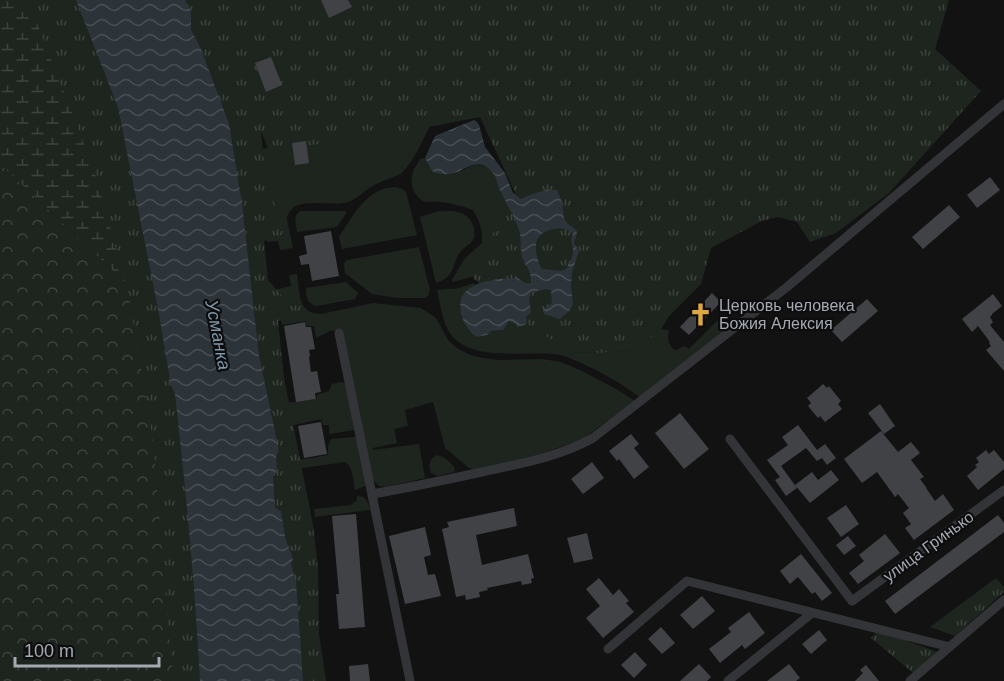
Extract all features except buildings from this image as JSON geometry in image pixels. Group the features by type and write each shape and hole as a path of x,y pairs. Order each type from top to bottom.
{"street":[{"path":"372,494 516,465 563,452 593,438 787,286 1004,104"},
{"path":"339,333 410,681"},
{"name":"улица Гринько","path":"730,439 852,601 1004,490"},
{"path":"608,649 687,581 950,647"},
{"path":"909,681 1003,604"},
{"path":"728,681 812,613"}],"green space":[{"path":"0,0 76,0 159,314 0,164"},
{"path":"28,0 949,0 935,49 981,91 889,193 836,233 810,242 797,222 778,217 762,221 711,248 701,284 669,316 661,329 634,350 600,353 572,352 531,327 473,278 502,214 515,192 480,117 397,133 269,151 261,131 266,183 286,233 264,241 268,280 290,305 301,306 306,315 278,321 284,378 313,525 318,567 319,634 326,681 173,681 153,440 129,296 94,170"},
{"path":"431,123 413,158 400,174 374,185 348,202 296,206 290,211 287,219 293,248 280,250 278,241 267,242 267,197 249,151"},
{"path":"425,158 432,171 464,170 480,165 491,170 495,176 513,219 487,273 453,282 465,258 482,243 479,221 473,210 449,203 425,202 418,197 412,185 412,177 420,159"},
{"path":"0,164 159,314 200,681 0,681"},
{"path":"395,187 406,192 417,235 342,249 339,237 361,204 376,192"},
{"path":"301,211 347,212 337,227 297,232 296,217"},
{"path":"439,211 456,211 469,218 474,228 474,238 461,251 450,274 436,283 420,217"},
{"path":"419,247 430,290 428,296 424,298 398,298 372,294 345,273 344,263 347,260"},
{"path":"297,274 301,301 313,313 321,314 373,303 421,308 436,318 448,340 468,354 497,360 543,359 561,362 582,371 635,401 581,440 537,455 474,470 445,448 433,402 405,410 408,426 394,429 397,443 373,448 373,450 419,444 425,478 386,487 379,486 373,480 338,330 316,338 314,326 307,326 305,321 282,325 273,290 291,286 289,275"},
{"path":"346,282 358,293 355,299 317,306 308,300 306,288"},
{"path":"474,283 475,285 463,296 461,308 464,321 476,337 491,331 503,330 509,320 516,324 527,320 531,327 572,352 600,353 634,350 661,329 669,330 669,342 673,349 677,350 684,346 689,349 721,317 734,325 639,397 605,375 564,356 484,352 469,348 457,341 446,326 437,290 456,289"},
{"path":"341,382 347,384 354,430 329,434 329,425 323,425 321,419 290,426 285,403 317,399 317,395 329,391 332,384"},
{"path":"357,437 367,485 355,490 351,470 345,462 295,469 294,461 328,455 331,439"},
{"path":"437,455 450,462 455,469 454,472 438,476 431,473 430,462"},
{"path":"357,496 366,500 370,510 315,517 314,509 351,505 357,500"},
{"path":"996,578 1004,587 1004,592 955,636 930,627"},
{"path":"878,631 938,652 913,673 871,638"}],"water":[{"name":"Усманка","path":"76,0 185,0 191,11 191,30 201,49 229,124 242,204 259,356 279,451 276,456 277,471 273,477 275,508 281,511 285,537 293,559 291,564 296,582 303,681 200,681 190,538 175,394 171,385 118,107"},
{"path":"474,120 479,125 485,147 505,173 513,193 521,199 543,191 557,190 564,218 576,230 574,243 579,251 572,272 573,304 560,319 544,314 543,310 552,303 551,290 545,289 530,293 531,312 526,317 525,325 517,327 509,321 503,330 491,331 487,335 476,337 471,332 463,320 460,302 470,288 486,281 503,279 518,278 531,283 531,275 522,257 518,227 493,173 482,165 471,166 448,174 432,171 425,158 435,136","holes":["558,228 569,230 573,234 571,240 573,252 566,269 561,271 542,269 536,250 537,240 541,234"]}],"place":[{"name":"Церковь человека Божия Алексия","path":"701,314"}]}
